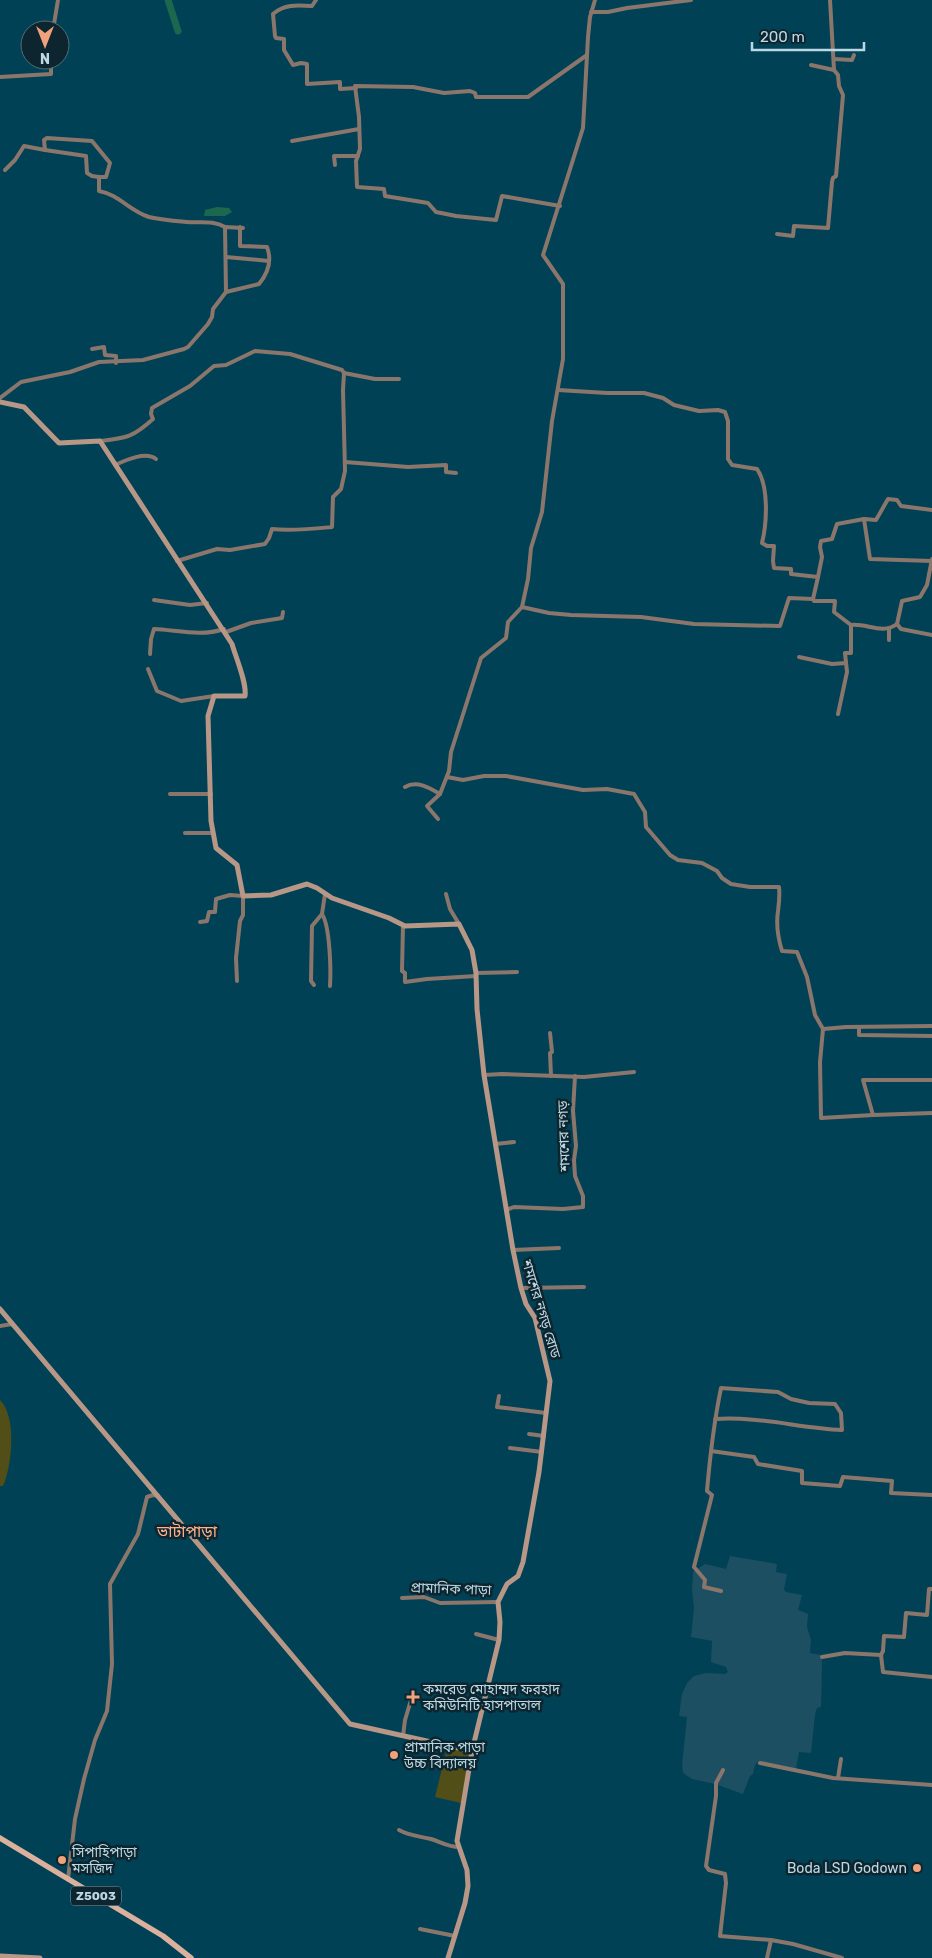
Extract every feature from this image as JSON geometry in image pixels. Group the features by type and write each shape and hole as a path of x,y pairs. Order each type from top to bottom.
{"main road":[{"name":"Z5003","path":"0,1838 163,1936 191,1958"}],"street":[{"path":"55,20 58,0"},
{"path":"316,0 312,6 288,6 273,14 275,36 276,38 284,39 284,50 293,65 308,64 307,84 340,82 340,90 356,88 355,86 394,86 444,93 470,92 475,93 476,97 528,98 587,55"},
{"path":"438,819 427,806 440,794 447,777 451,752 481,658 506,638 508,622 522,607 528,579 531,548 542,512 551,430 563,359 563,284 544,255 583,128 586,108 587,55 594,0"},
{"path":"591,12 608,12 691,0"},
{"path":"776,234 793,236 794,226 828,228 832,182 836,176 843,95 839,86 838,75 834,70 830,0"},
{"path":"834,59 852,60 854,56"},
{"path":"811,65 834,70"},
{"path":"0,77 51,74 51,70"},
{"path":"356,88 359,129 358,156 356,161 357,187 384,189 385,196 428,203 436,212 496,220 502,196 560,206"},
{"path":"292,141 359,129"},
{"path":"5,170 16,160 24,146 45,150 86,156 87,174 106,177 110,163 92,141 46,138 44,140 45,150"},
{"path":"335,165 334,156 358,156"},
{"path":"99,177 99,190 109,192 130,208 150,217 187,222 220,223 225,226 241,228 240,246 267,247 269,253 268,270 259,284 226,292"},
{"path":"0,398 21,382 70,372 98,362 116,363 143,360 188,347 208,324 212,317 213,309 226,292 225,226"},
{"path":"226,256 269,261"},
{"path":"92,349 104,348 104,356 116,356 116,363"},
{"path":"0,402 24,407 36,418 51,437 59,443 121,440 130,437 152,420 152,408 190,386 214,366 226,365 254,351 290,354 342,370 344,373 375,379 399,379"},
{"path":"177,560 217,550 230,550 265,544 272,529 298,530 332,527 333,497 341,489 345,471 344,373"},
{"path":"558,390 644,393 663,398 674,405 699,411 718,410 725,412 728,422 728,459 732,465 758,469 761,474 765,489 765,531 762,542 768,546 774,546 774,568 791,569 791,574 818,577"},
{"path":"100,441 225,631 232,644 241,670 245,696 214,696 188,701 176,700 157,692 148,669"},
{"path":"116,465 124,461 148,456 156,459"},
{"path":"345,462 408,467 446,465 446,472 456,473"},
{"path":"813,599 822,557 821,541 832,539 837,524 864,519 876,520 888,500 897,500 901,506 932,510"},
{"path":"864,519 870,559 932,560 926,589 920,597 902,601 897,624"},
{"path":"522,607 549,613 641,617 694,624 780,626 789,598 813,599 814,601 835,601 834,612 851,625 884,630 897,624"},
{"path":"154,600 190,605 207,603"},
{"path":"150,654 154,630 193,633 225,631 251,623 282,618 283,612"},
{"path":"897,624 901,629 932,635"},
{"path":"838,714 847,672 845,653 850,653 851,625"},
{"path":"889,628 889,640"},
{"path":"799,657 832,664 846,663"},
{"path":"214,696 208,716 211,821 216,848 237,865 243,896 243,915 240,921 236,958 237,981"},
{"path":"447,777 463,780 484,776 506,776 583,790 607,789 634,794 645,812 646,827 670,855 678,860 702,863 717,871 722,878 731,884 750,887 779,887 778,939 782,951 797,952 807,978 815,1016 823,1029 820,1062 821,1118 932,1113"},
{"path":"405,787 410,784 429,786 440,794"},
{"path":"170,794 211,794"},
{"path":"184,833 213,833"},
{"path":"200,922 207,920 209,912 215,912 216,899 230,896 271,895 307,884 332,898 410,927 460,925 450,909 446,894"},
{"path":"314,985 311,981 312,926 322,914 326,894"},
{"path":"322,914 326,924 331,968 330,986"},
{"path":"403,925 402,971 405,973 404,982 517,972"},
{"name":"শমশের নগড় রোড","path":"460,925 472,950 476,975 477,1009 484,1075 512,1250 526,1304 535,1318 550,1381 542,1452 523,1562 518,1576 507,1584 498,1602"},
{"path":"823,1029 932,1025"},
{"path":"860,1027 859,1035 932,1036"},
{"path":"550,1034 552,1052 550,1053 551,1076"},
{"path":"484,1075 593,1076 634,1072"},
{"name":"শমশের নগড়","path":"506,1210 514,1207 563,1209 583,1207 583,1196 575,1176 574,1160 576,1146 573,1111 575,1076"},
{"path":"873,1115 863,1080 932,1080"},
{"path":"495,1144 514,1142"},
{"path":"512,1250 559,1248"},
{"path":"521,1288 584,1287"},
{"path":"0,1309 350,1724 472,1751"},
{"path":"0,1326 12,1324"},
{"path":"715,1419 736,1418 842,1430 841,1413 835,1404 809,1403 792,1399 778,1392 721,1388 715,1419 710,1451 707,1491 712,1496 694,1567 705,1580 704,1587 721,1591"},
{"path":"499,1396 497,1406 546,1413"},
{"path":"529,1434 544,1436"},
{"path":"510,1448 542,1452"},
{"path":"710,1451 754,1457 758,1464 802,1470 802,1483 840,1486 843,1476 892,1481 891,1493 932,1495"},
{"path":"68,1879 76,1811 95,1740 107,1711 112,1664 110,1584 138,1534 147,1497 153,1495 160,1497"},
{"path":"932,1589 929,1588 927,1615 906,1613 904,1637 884,1636 881,1655 882,1672 932,1677"},
{"name":"প্রামানিক পাড়া","path":"402,1598 424,1598 440,1603 498,1602"},
{"path":"448,1958 465,1903 468,1886 467,1870 457,1841 472,1751 499,1640 498,1602"},
{"path":"476,1634 499,1640"},
{"path":"822,1656 845,1653 881,1655"},
{"path":"402,1737 410,1700"},
{"path":"838,1778 841,1759"},
{"path":"760,1763 838,1778 932,1785"},
{"path":"723,1770 716,1783 716,1796 706,1866 709,1870 724,1874 726,1883 720,1936 771,1940 793,1944 842,1958"},
{"path":"399,1830 407,1835 430,1839 449,1847 459,1847"},
{"path":"420,1930 454,1936"},
{"path":"767,1958 771,1940"},
{"path":"0,1956 40,1958"}],"shaded area":[{"path":"217,207 229,208 232,212 225,216 204,216 205,210"},
{"path":"0,1400 9,1417 11,1429 9,1466 3,1486 0,1486"},
{"path":"730,1556 777,1564 776,1572 787,1574 784,1590 802,1595 798,1610 808,1614 807,1627 811,1640 810,1653 821,1655 822,1663 821,1707 817,1708 815,1715 811,1753 799,1752 796,1769 759,1761 755,1765 753,1774 750,1776 743,1794 715,1784 692,1779 683,1772 682,1765 687,1717 679,1716 682,1694 687,1683 694,1676 706,1673 725,1674 728,1672 726,1667 711,1662 712,1641 691,1637 694,1608 693,1572 705,1564 726,1569"},
{"path":"447,1748 470,1753 461,1803 435,1797"}],"waterway":[{"path":"168,0 178,31"}],"place":[{"name":"কমরেড মোহাম্মদ ফরহাদ কমিউনিটি হাসপাতাল","path":"413,1697"},
{"name":"প্রামানিক পাড়া উচ্চ বিদ্যালয়","path":"394,1755"},
{"name":"সিপাহিপাড়া মসজিদ","path":"62,1860"},
{"name":"Boda LSD Godown","path":"917,1868"}],"district":[{"name":"ভাটাপাড়া","path":"187,1531"}]}
